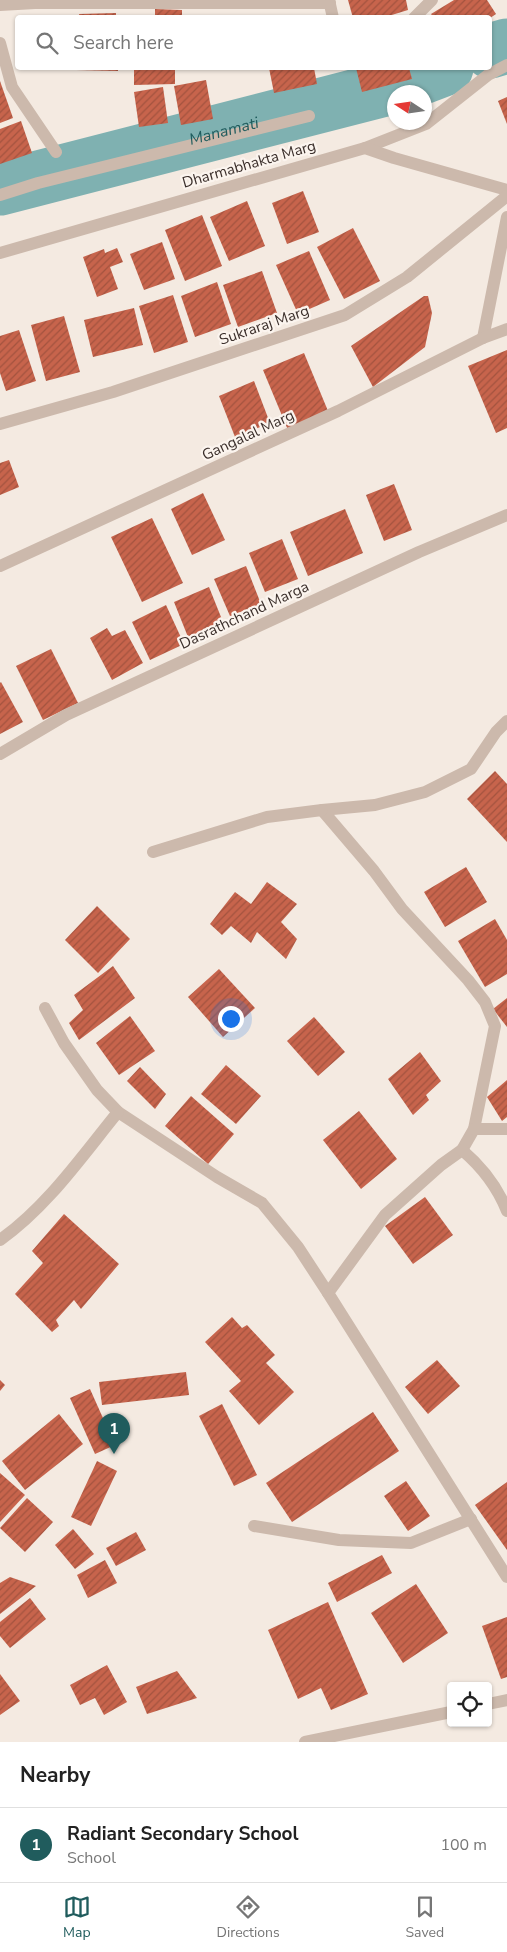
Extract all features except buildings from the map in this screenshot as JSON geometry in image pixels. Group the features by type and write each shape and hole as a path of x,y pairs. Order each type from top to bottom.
{"street":[{"path":"417,15 432,0"},
{"path":"0,4 35,1 330,1 332,15"},
{"path":"0,43 12,88 56,152"},
{"name":"Dharmabhakta Marg","path":"0,253 365,148 426,124 488,75 507,65"},
{"path":"0,195 38,183 309,116"},
{"path":"365,148 507,190"},
{"name":"Sukraraj Marg","path":"0,424 113,392 345,315 407,277 507,196"},
{"path":"483,338 507,218"},
{"name":"Gangalal Marg","path":"0,566 338,411 483,338 507,329"},
{"name":"Dasrathchand Marga","path":"0,754 66,715 410,556 507,515"},
{"path":"153,852 267,817 375,805 425,792 470,768 496,732 507,721"},
{"path":"322,810 374,871 402,909 468,980 485,1002 495,1026 474,1129 462,1150 441,1165 384,1215 328,1293"},
{"path":"45,1008 64,1043 97,1090 118,1112 216,1177 262,1203 298,1247 507,1578"},
{"path":"0,1240 15,1229 58,1186 118,1112"},
{"path":"474,1129 507,1130"},
{"path":"462,1150 478,1163 495,1186 507,1211"},
{"path":"254,1526 339,1540 411,1543 471,1519"},
{"path":"492,1704 506,1702"},
{"path":"305,1742 447,1713"}],"waterway":[{"name":"Manamati","path":"492,50 507,46"},
{"name":"Manamati","path":"0,188 404,84 441,70"}],"place":[{"name":"Radiant Secondary School","path":"114,1454"}]}
